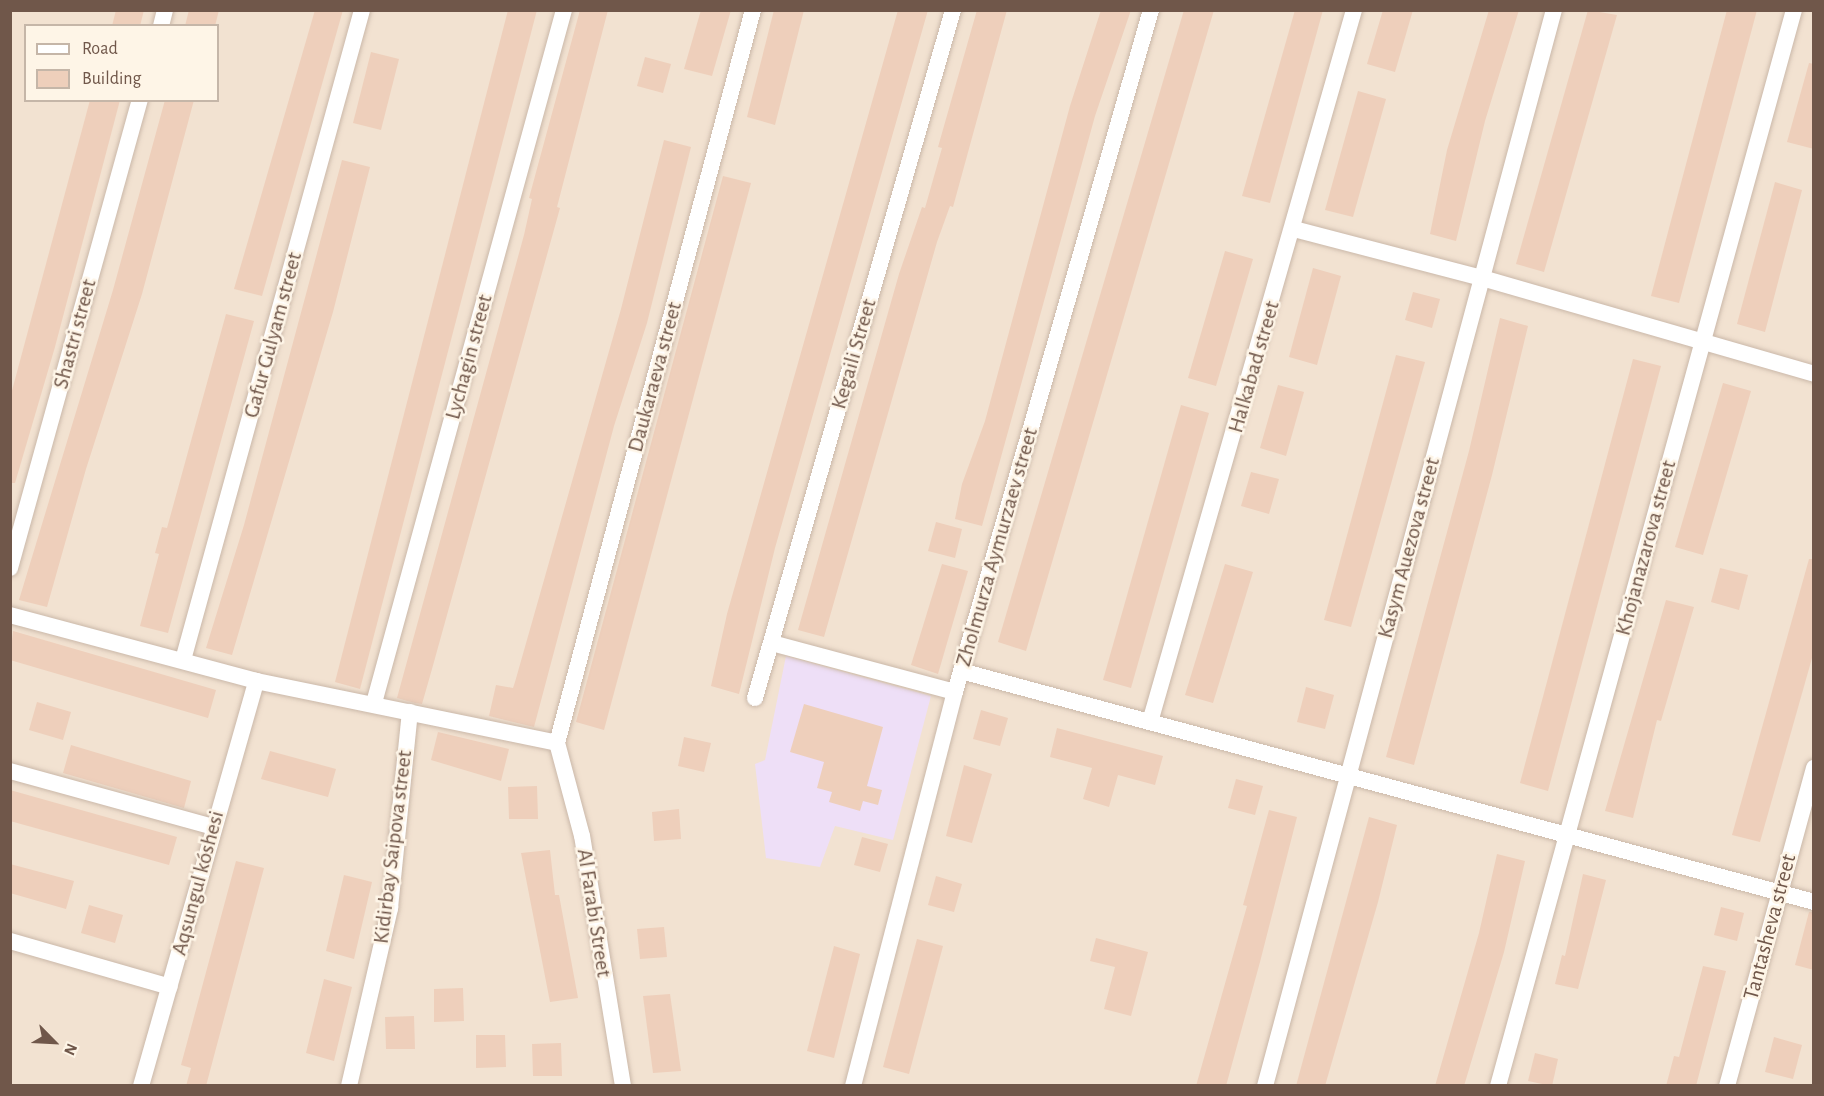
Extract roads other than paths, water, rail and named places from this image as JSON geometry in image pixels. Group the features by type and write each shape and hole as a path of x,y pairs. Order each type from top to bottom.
{"street":[{"name":"Gafur Gulyam street","path":"183,660 362,10"},
{"name":"Lychagin street","path":"374,703 564,10"},
{"name":"Daukaraeva street","path":"557,743 753,10"},
{"name":"Kegaili Street","path":"755,698 953,10"},
{"name":"Zholmurza Aymurzaev street","path":"853,1086 955,692 1151,10"},
{"name":"Halkabad street","path":"1150,722 1294,229 1354,10"},
{"name":"Kasym Auezova street","path":"1265,1086 1554,10"},
{"name":"Khojanazarova street","path":"1497,1086 1794,10"},
{"name":"Shastri street","path":"10,567 139,102"},
{"path":"1294,229 1482,278 1814,374"},
{"path":"10,615 256,681 374,703 557,743"},
{"path":"772,643 955,692"},
{"path":"962,671 1566,837 1814,902"},
{"name":"Aqsungul kóshesi","path":"141,1086 256,681"},
{"name":"Kidirbay Saipova street","path":"349,1086 390,908 410,712"},
{"name":"Al Farabi Street","path":"557,743 582,836 623,1086"},
{"name":"Tantasheva street","path":"1726,1086 1814,768"},
{"path":"10,771 213,827"},
{"path":"10,941 170,987"}]}
